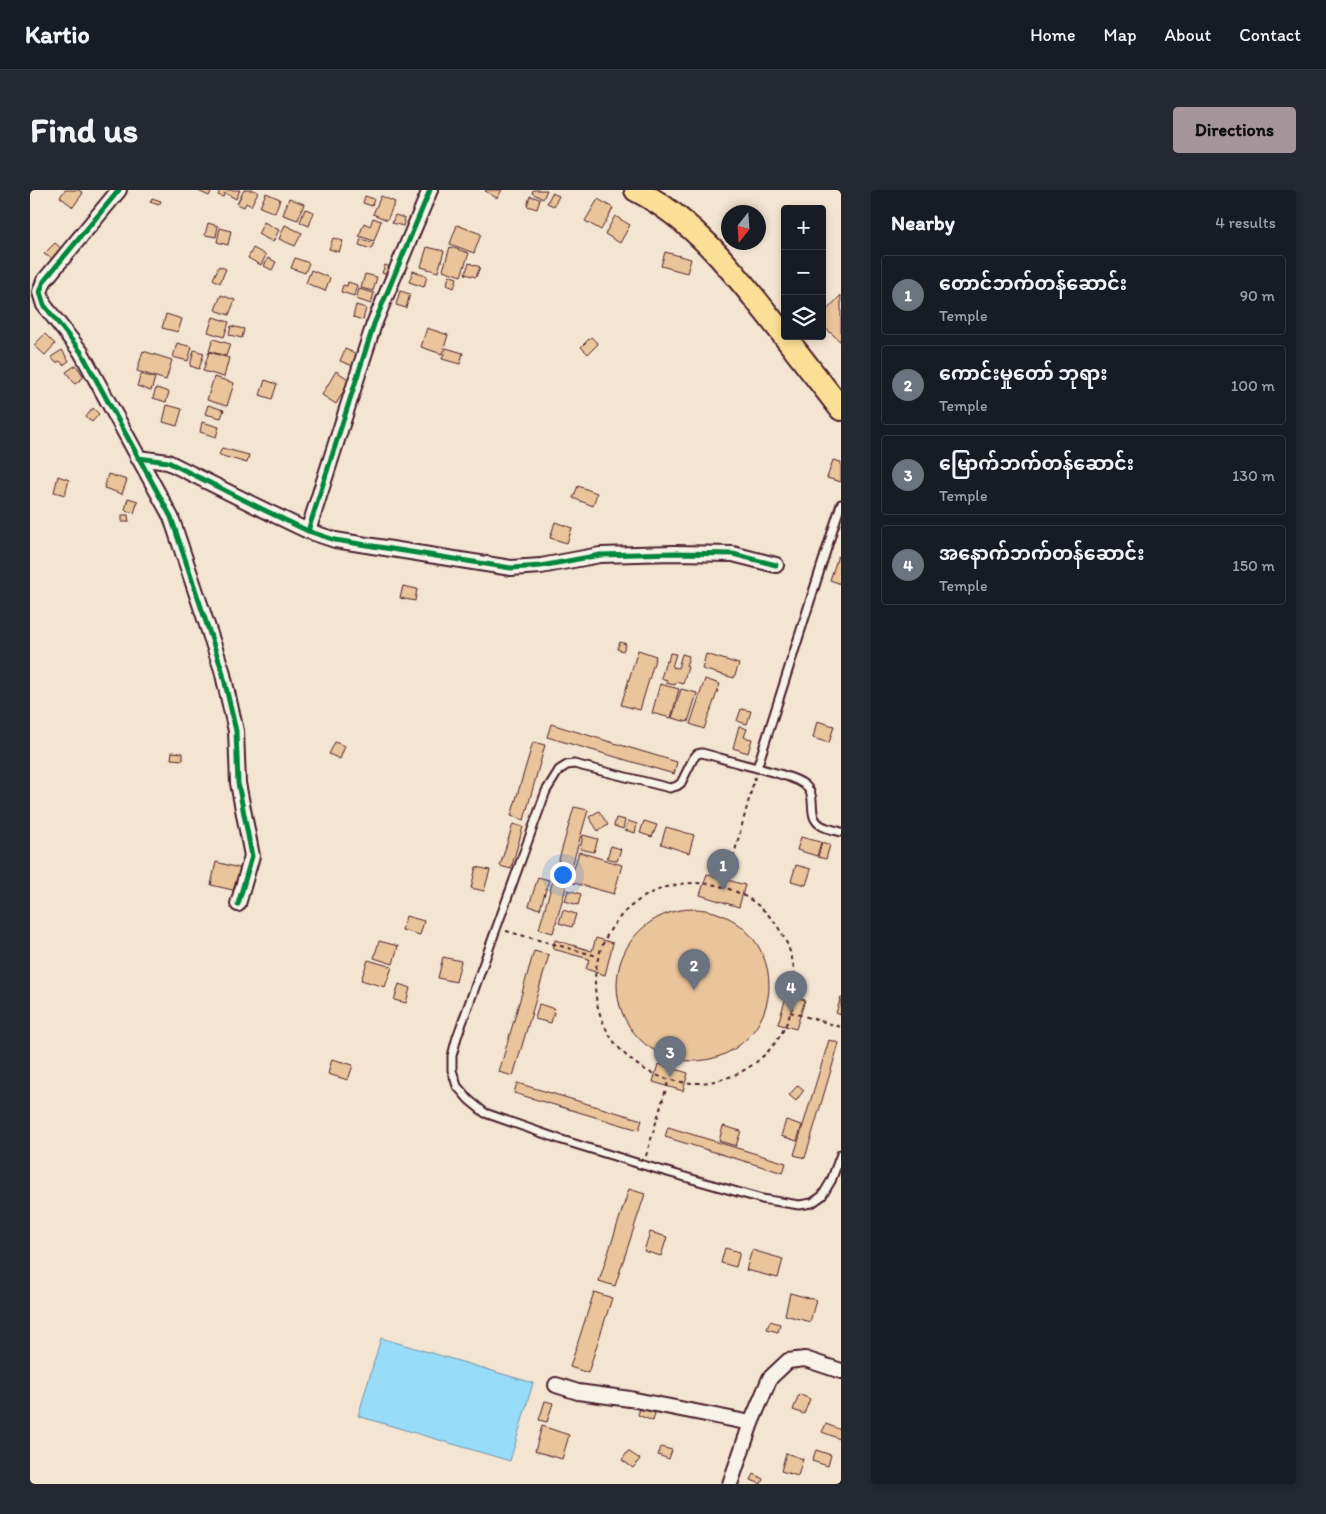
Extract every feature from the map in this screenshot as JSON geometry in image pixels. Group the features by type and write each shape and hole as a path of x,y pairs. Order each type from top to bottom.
{"highway":[{"path":"636,190 661,204 688,224 726,263 841,409"}],"street":[{"path":"119,190 35,291 82,352 171,517 222,670 236,731 238,783 252,856 238,904"},
{"path":"308,531 374,324 430,190"},
{"path":"138,458 168,462 308,531 335,540 511,568 541,566 600,554 674,553 733,554 776,565"},
{"path":"730,1484 751,1424 770,1378 788,1361 805,1359 841,1371"},
{"path":"556,1385 578,1392 630,1399 751,1424"}],"lane":[{"path":"757,768 841,504"},
{"path":"841,832 822,826 815,819 812,812 812,795 803,783 772,772 702,753 697,754 693,758 681,783 670,788 648,784 582,765 567,765 559,770 546,791 452,1056 452,1070 457,1086 468,1100 485,1113 562,1140 762,1200 799,1205 812,1203 822,1196 831,1182 841,1154"}],"path":[{"path":"725,888 757,768"},
{"path":"695,883 725,888 756,904 779,927 793,958 796,992 787,1025 768,1053 741,1073 709,1083 686,1084 643,1070 618,1048 601,1020 594,988 597,956 611,926 634,903 663,888 695,883"},
{"path":"496,928 597,956"},
{"path":"790,1012 841,1027"},
{"path":"643,1165 669,1079"}],"water":[{"path":"381,1338 533,1383 510,1461 358,1416"}],"building":[{"path":"65,190 79,190 83,193 73,207 60,197"},
{"path":"196,190 206,190 211,192 209,196"},
{"path":"220,190 240,190 236,199 225,193 223,197 218,195"},
{"path":"244,190 258,192 251,206 246,203 244,207 237,204"},
{"path":"486,190 502,190 497,198"},
{"path":"533,190 547,190 543,199 532,193"},
{"path":"266,193 280,199 275,213 260,207"},
{"path":"552,193 559,196 554,206 547,203"},
{"path":"365,196 374,199 372,206 363,203"},
{"path":"381,196 395,202 387,220 373,214"},
{"path":"530,196 540,199 537,209 527,206"},
{"path":"152,198 161,201 159,205 150,202"},
{"path":"289,198 304,204 298,220 283,215"},
{"path":"598,199 613,208 601,230 585,221"},
{"path":"305,209 314,212 309,226 300,222"},
{"path":"395,215 405,218 403,226 392,223"},
{"path":"615,216 630,225 620,243 605,234"},
{"path":"373,218 381,221 374,241 359,236 364,223 370,226"},
{"path":"264,222 279,230 273,242 258,234"},
{"path":"208,223 218,226 216,237 205,235"},
{"path":"285,225 302,233 295,246 279,239"},
{"path":"457,225 481,234 474,253 450,244"},
{"path":"220,228 231,231 228,245 217,242"},
{"path":"333,238 343,241 339,252 329,249"},
{"path":"361,239 374,243 371,249 359,245"},
{"path":"55,243 63,250 54,260 44,254"},
{"path":"427,247 444,251 438,272 421,267"},
{"path":"450,247 469,253 461,276 443,270"},
{"path":"253,248 266,255 261,265 248,258"},
{"path":"665,252 691,259 687,273 661,266"},
{"path":"268,258 276,262 272,270 264,266"},
{"path":"295,258 309,263 305,273 291,268"},
{"path":"469,263 480,267 476,277 465,274"},
{"path":"385,265 393,268 390,276 382,273"},
{"path":"219,266 226,269 220,283 213,279"},
{"path":"311,270 330,278 325,291 306,283"},
{"path":"413,271 427,276 424,287 409,282"},
{"path":"365,274 377,277 373,291 361,288"},
{"path":"449,275 457,278 454,288 447,285"},
{"path":"348,282 357,285 354,296 341,292 343,285 347,286"},
{"path":"359,289 374,293 371,304 356,299"},
{"path":"400,291 410,294 406,308 396,305"},
{"path":"221,295 235,300 229,315 215,310"},
{"path":"841,295 841,342 826,329 826,311"},
{"path":"356,305 366,308 363,320 353,317"},
{"path":"166,314 182,319 178,332 162,328"},
{"path":"213,317 229,322 224,337 208,332"},
{"path":"231,326 244,329 242,338 229,335"},
{"path":"427,328 448,335 442,354 421,347"},
{"path":"45,334 55,344 45,355 34,345"},
{"path":"591,337 598,344 588,354 581,347"},
{"path":"213,339 230,344 226,356 209,351"},
{"path":"177,343 192,347 188,361 173,357"},
{"path":"446,348 463,353 460,364 442,359"},
{"path":"345,349 357,354 353,366 340,361"},
{"path":"62,350 69,361 63,365 60,361 56,363 51,357"},
{"path":"194,350 204,353 199,369 190,366"},
{"path":"143,351 172,360 166,380 137,371"},
{"path":"209,352 229,358 224,377 203,371"},
{"path":"76,365 84,377 75,384 66,372"},
{"path":"336,371 350,380 336,404 322,395"},
{"path":"141,374 155,378 151,391 137,386"},
{"path":"214,377 234,383 227,406 207,400"},
{"path":"265,380 277,384 272,399 260,395"},
{"path":"156,388 169,392 166,402 153,398"},
{"path":"167,405 182,409 177,426 163,422"},
{"path":"208,405 224,410 221,418 205,414"},
{"path":"93,408 99,414 92,422 86,417"},
{"path":"202,422 219,427 216,437 200,432"},
{"path":"222,448 249,455 247,463 219,455"},
{"path":"833,460 841,462 841,482 827,478"},
{"path":"108,474 127,480 122,494 104,488"},
{"path":"58,476 69,480 65,495 54,492"},
{"path":"578,486 597,493 593,506 573,498"},
{"path":"128,498 138,501 134,513 125,510"},
{"path":"122,515 128,515 129,522 122,522"},
{"path":"555,522 572,528 567,543 550,538"},
{"path":"838,556 841,557 841,584 830,580"},
{"path":"403,586 417,589 415,601 400,598"},
{"path":"620,642 626,644 623,651 617,649"},
{"path":"638,650 656,656 640,710 621,705"},
{"path":"670,653 676,654 672,667 678,668 682,654 689,656 683,684 676,682 675,685 666,683 667,680 661,678"},
{"path":"706,654 739,664 734,678 702,669"},
{"path":"705,679 720,684 704,729 690,724"},
{"path":"660,684 679,689 671,718 652,713"},
{"path":"681,689 697,693 688,722 672,718"},
{"path":"741,709 751,711 747,724 737,721"},
{"path":"817,721 834,726 829,743 813,738"},
{"path":"551,724 677,762 674,774 547,737"},
{"path":"739,726 747,729 744,737 752,739 748,753 733,748"},
{"path":"335,742 345,746 340,759 329,754"},
{"path":"533,742 545,745 524,820 511,816"},
{"path":"172,752 183,753 183,760 171,759"},
{"path":"574,807 588,810 553,933 539,929"},
{"path":"599,811 608,825 598,831 589,817"},
{"path":"616,818 625,820 623,829 614,826"},
{"path":"628,821 637,824 635,833 625,830"},
{"path":"644,821 657,825 652,837 640,833"},
{"path":"513,824 523,827 511,869 500,866"},
{"path":"666,827 694,835 689,853 661,844"},
{"path":"583,835 598,839 594,852 580,849"},
{"path":"801,837 821,842 817,856 797,850"},
{"path":"822,842 830,845 826,859 818,857"},
{"path":"611,846 621,849 617,861 607,858"},
{"path":"579,852 622,865 614,894 570,882"},
{"path":"216,862 243,869 237,891 211,885"},
{"path":"796,865 811,869 806,885 791,881"},
{"path":"476,867 490,870 484,891 471,888"},
{"path":"707,874 745,885 739,907 700,895"},
{"path":"538,877 549,880 540,909 529,906"},
{"path":"568,890 581,894 578,905 565,901"},
{"path":"693,909 722,915 747,931 763,956 769,985 763,1014 747,1039 722,1055 693,1061 664,1055 639,1039 623,1014 617,985 623,956 639,931 664,915"},
{"path":"563,910 576,914 572,927 559,923"},
{"path":"406,916 424,921 420,935 402,930"},
{"path":"596,938 613,943 605,975 586,969 589,959 553,949 555,940 592,951"},
{"path":"379,941 398,946 393,964 374,958"},
{"path":"534,951 549,955 513,1076 499,1072"},
{"path":"443,957 461,961 456,982 438,978"},
{"path":"368,960 392,967 385,987 361,980"},
{"path":"399,984 410,988 406,1003 394,1000"},
{"path":"787,994 805,1000 796,1029 778,1024"},
{"path":"841,997 841,1015 836,1013"},
{"path":"539,1004 555,1009 551,1023 535,1019"},
{"path":"829,1040 839,1043 805,1158 794,1155"},
{"path":"332,1059 353,1065 348,1080 328,1074"},
{"path":"658,1064 688,1073 683,1091 653,1082"},
{"path":"517,1083 642,1120 639,1130 514,1093"},
{"path":"798,1085 804,1090 796,1101 789,1095"},
{"path":"786,1120 802,1125 797,1141 781,1136"},
{"path":"723,1126 741,1131 736,1146 719,1141"},
{"path":"668,1127 786,1163 783,1173 665,1137"},
{"path":"629,1189 645,1194 615,1286 599,1281"},
{"path":"650,1232 667,1237 661,1256 644,1251"},
{"path":"725,1248 740,1252 736,1267 721,1263"},
{"path":"752,1250 783,1259 778,1278 746,1270"},
{"path":"594,1292 612,1298 588,1373 570,1367"},
{"path":"790,1293 816,1300 810,1322 785,1315"},
{"path":"770,1321 780,1324 778,1332 767,1329"},
{"path":"799,1394 810,1399 804,1414 793,1410"},
{"path":"545,1401 553,1403 547,1422 539,1420"},
{"path":"640,1408 655,1413 653,1421 638,1415"},
{"path":"826,1424 841,1430 840,1439 822,1432"},
{"path":"542,1426 569,1435 562,1459 535,1451"},
{"path":"661,1447 672,1450 669,1459 658,1455"},
{"path":"816,1450 831,1455 828,1466 812,1461"},
{"path":"628,1451 640,1459 633,1468 622,1460"},
{"path":"786,1453 803,1459 798,1476 781,1471"},
{"path":"754,1474 763,1479 761,1484 751,1480"}],"cycle path":[{"path":"119,190 44,281 40,292 44,305 81,352 171,517 222,670 236,731 238,783 252,856 238,904"},
{"path":"308,531 374,324 430,190"},
{"path":"138,458 168,462 308,531 335,540 511,568 541,566 600,555 674,553 733,554 776,565"}],"place":[{"name":"တောင်ဘက်တန်ဆောင်း","path":"723,890"},
{"name":"ကောင်းမှုတော် ဘုရား","path":"694,990"},
{"name":"အနောက်ဘက်တန်ဆောင်း","path":"791,1012"},
{"name":"မြောက်ဘက်တန်ဆောင်း","path":"670,1077"}]}
